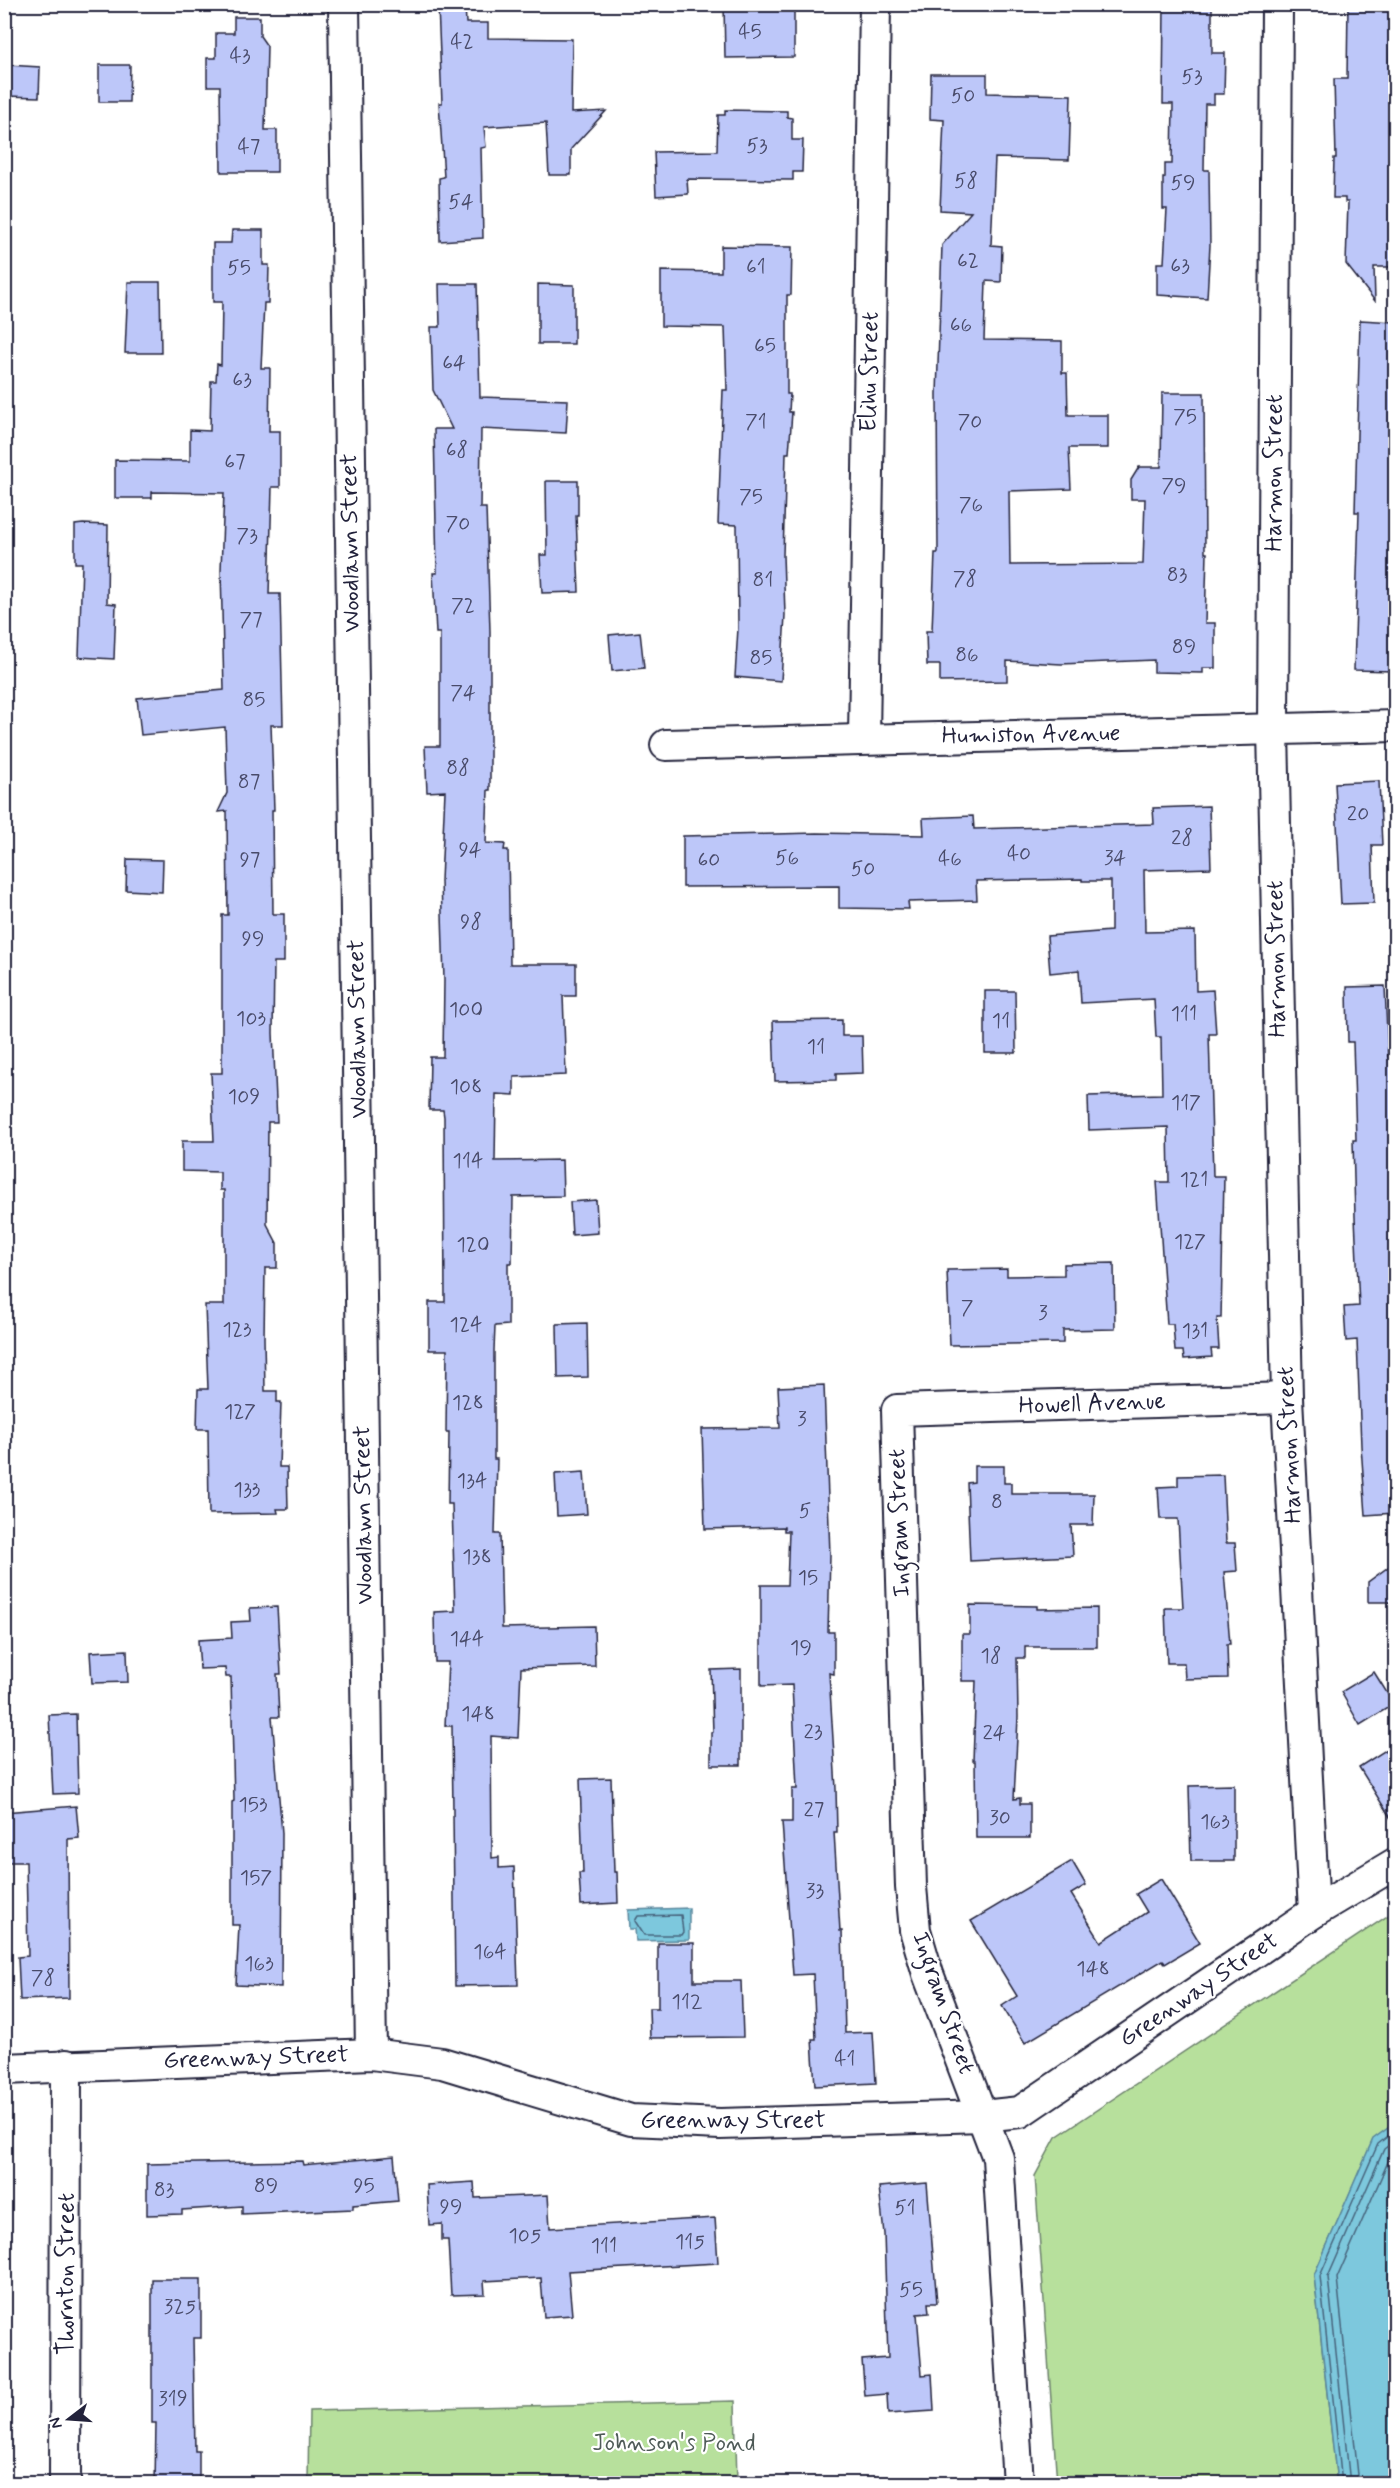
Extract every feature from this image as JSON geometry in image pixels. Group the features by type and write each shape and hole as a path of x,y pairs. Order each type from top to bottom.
{"street":[{"name":"Woodlawn Street","path":"344,4 371,2054"},
{"name":"Elihu Street","path":"864,739 875,4"},
{"name":"Harmon Street","path":"1278,4 1272,729 1287,1398 1314,1912"},
{"name":"Humiston Avenue","path":"666,745 1395,726"},
{"name":"Howell Avenue","path":"897,1410 1287,1398"},
{"name":"Ingram Street","path":"897,1410 911,1887 915,1930 932,1984 998,2158 1018,2484"},
{"name":"Greenway Street","path":"4,2069 371,2054 442,2063 631,2120 720,2124 983,2116 1020,2112 1314,1912 1395,1863"},
{"name":"Thornton Street","path":"66,2065 66,2484"}],"green space":[{"path":"1395,1911 1395,2123 1373,2140 1314,2275 1337,2483 1057,2483 1035,2176 1056,2137"},
{"name":"Johnson's Pond","path":"735,2401 737,2483 308,2483 309,2411"}],"water":[{"path":"689,1908 689,1940 636,1941 635,1929 629,1929 628,1910"},
{"path":"1395,2123 1395,2483 1337,2483 1314,2275 1373,2139"}],"building":[{"path":"724,4 752,4 752,10 794,10 794,57 725,58"},
{"path":"1164,4 1212,4 1212,53 1225,53 1224,94 1214,94 1214,104 1205,104 1204,170 1209,170 1210,245 1207,298 1157,295 1157,263 1164,263 1167,209 1163,209 1163,178 1165,178 1165,164 1172,164 1173,104 1163,104"},
{"path":"1348,4 1391,4 1389,78 1395,78 1395,267 1374,267 1375,301 1346,264 1348,202 1345,202 1345,198 1333,198 1334,158 1336,158 1334,79 1347,79"},
{"path":"465,5 466,23 488,23 488,38 572,39 571,113 606,111 571,149 571,175 549,175 546,123 484,127 486,147 481,148 483,238 440,241 439,178 444,177 439,103 442,103 438,6"},
{"path":"234,17 260,17 260,36 267,46 265,130 277,130 277,172 221,172 220,86 207,86 207,58 216,58 216,33 234,33"},
{"path":"7,65 40,67 39,97 6,96"},
{"path":"99,65 130,65 129,102 99,102"},
{"path":"931,74 987,74 987,93 1071,95 1069,160 995,158 991,245 1002,246 1001,282 986,281 984,340 1062,341 1062,373 1067,373 1068,415 1108,415 1108,448 1069,448 1071,489 1009,491 1010,565 1143,564 1145,499 1131,499 1131,480 1139,467 1161,467 1162,393 1204,393 1205,553 1207,553 1205,623 1215,623 1215,668 1203,668 1203,673 1154,672 1154,660 1061,664 1007,661 1007,681 940,682 940,665 927,665 926,631 932,631 935,553 938,553 937,394 942,245 971,212 940,210 944,120 930,119"},
{"path":"725,110 787,111 787,117 792,118 792,140 803,140 802,172 793,172 793,180 687,179 688,194 656,196 654,152 717,151 718,115 725,115"},
{"path":"232,230 263,230 263,265 269,265 268,303 264,303 261,368 270,368 269,431 280,431 280,487 272,487 269,594 280,594 283,725 271,725 274,810 272,810 273,914 284,914 284,962 274,962 273,1033 277,1122 268,1122 267,1224 277,1243 277,1268 265,1268 264,1338 265,1391 277,1391 277,1402 281,1402 279,1467 287,1467 288,1509 277,1509 278,1513 209,1514 208,1429 197,1429 198,1389 208,1389 205,1305 224,1305 224,1190 220,1190 220,1172 182,1171 182,1141 214,1141 211,1073 222,1073 222,915 228,915 227,811 218,812 227,793 225,727 141,735 137,698 224,690 221,570 224,493 152,492 152,498 115,498 115,460 190,461 190,430 210,431 211,381 216,381 217,364 221,365 222,302 213,302 213,243 231,243"},
{"path":"721,246 792,247 791,295 787,295 787,394 790,394 789,412 792,412 789,453 786,453 783,555 785,615 781,681 735,677 738,628 737,525 718,524 723,390 727,390 725,327 661,326 661,271 721,272"},
{"path":"128,282 160,282 161,353 125,353"},
{"path":"439,284 477,284 480,397 568,400 566,433 481,429 480,508 486,508 490,631 490,790 488,790 486,843 505,844 504,850 508,850 510,964 576,964 576,996 563,996 566,1075 514,1077 514,1095 496,1094 495,1161 562,1160 563,1196 513,1197 512,1263 508,1263 508,1325 495,1326 494,1350 494,1459 497,1459 495,1534 500,1534 502,1628 594,1626 595,1666 521,1668 518,1738 491,1736 492,1858 499,1857 499,1868 514,1867 518,1985 455,1986 452,1726 445,1726 448,1662 435,1662 434,1612 455,1611 452,1504 448,1504 447,1350 429,1350 429,1302 445,1302 444,1117 443,1110 429,1110 430,1057 443,1057 444,980 441,881 445,791 427,792 425,746 440,746 440,633 436,633 433,573 437,573 434,429 452,429 433,390 431,327 440,327"},
{"path":"538,284 574,285 574,344 538,344"},
{"path":"1360,320 1395,322 1393,671 1354,670 1359,512 1355,512"},
{"path":"546,481 578,481 578,515 576,515 579,592 542,593 540,555 547,555"},
{"path":"75,525 108,525 107,603 116,604 114,659 79,657 82,563 75,563"},
{"path":"640,632 644,668 612,671 609,635"},
{"path":"1379,781 1382,845 1372,845 1374,903 1341,904 1335,783"},
{"path":"1209,806 1211,868 1144,870 1145,932 1195,931 1196,991 1213,990 1216,1034 1209,1034 1213,1176 1224,1176 1221,1318 1217,1318 1219,1349 1211,1349 1212,1357 1184,1359 1183,1351 1175,1351 1173,1324 1167,1324 1157,1182 1169,1182 1168,1127 1089,1130 1088,1096 1162,1094 1161,1037 1156,1037 1154,999 1081,1003 1079,970 1050,973 1047,936 1111,931 1111,881 1082,881 1082,879 976,881 977,900 908,902 909,909 839,908 839,886 683,887 683,836 817,833 924,835 923,818 973,816 974,829 1154,824 1153,808"},
{"path":"127,859 163,860 162,892 126,890"},
{"path":"1385,986 1388,1057 1395,1057 1395,1513 1366,1515 1357,1340 1346,1341 1344,1307 1359,1306 1353,1140 1356,1140 1353,1042 1348,1042 1347,987"},
{"path":"985,991 1015,991 1016,1053 985,1053"},
{"path":"842,1020 842,1036 862,1036 863,1073 836,1074 836,1080 775,1081 773,1021"},
{"path":"596,1200 598,1233 572,1235 570,1202"},
{"path":"1114,1263 1115,1329 1063,1330 1063,1343 950,1345 947,1270 1007,1269 1007,1276 1064,1275 1064,1264"},
{"path":"587,1323 588,1377 558,1378 557,1324"},
{"path":"824,1385 830,1555 828,1632 834,1632 834,1674 829,1673 836,1789 837,1832 834,1832 840,1931 842,1931 845,2033 873,2032 876,2083 815,2086 812,2039 816,2039 813,1974 793,1975 782,1822 792,1822 792,1789 797,1789 792,1685 761,1686 761,1585 787,1585 789,1531 784,1531 784,1527 705,1529 702,1429 780,1428 778,1387"},
{"path":"974,1466 1004,1466 1004,1483 1011,1483 1011,1494 1094,1494 1093,1525 1071,1525 1073,1556 970,1561 967,1483 974,1482"},
{"path":"584,1472 587,1514 557,1516 555,1474"},
{"path":"1223,1475 1226,1543 1235,1543 1237,1571 1224,1572 1230,1644 1227,1644 1228,1678 1185,1679 1184,1663 1167,1663 1165,1608 1183,1608 1178,1519 1160,1519 1158,1487 1178,1486 1178,1476"},
{"path":"1395,1562 1395,1602 1368,1602 1368,1582"},
{"path":"970,1605 1037,1606 1037,1609 1097,1608 1097,1647 1025,1647 1025,1658 1017,1658 1018,1717 1014,1799 1020,1798 1020,1804 1030,1804 1030,1838 976,1838 975,1761 973,1761 976,1681 962,1681 962,1634 970,1634"},
{"path":"277,1607 281,1674 277,1674 279,1717 272,1717 282,1833 281,1987 236,1985 239,1925 232,1925 232,1802 234,1801 231,1677 226,1677 225,1668 200,1669 198,1640 232,1638 231,1622 251,1621 250,1608"},
{"path":"127,1650 128,1682 92,1683 90,1652"},
{"path":"741,1669 741,1765 711,1765 711,1732 713,1732 711,1670"},
{"path":"1374,1672 1394,1704 1360,1725 1341,1692"},
{"path":"76,1714 78,1793 53,1794 49,1715"},
{"path":"1395,1744 1395,1825 1359,1767"},
{"path":"611,1778 614,1872 617,1872 618,1903 581,1905 579,1873 583,1873 580,1779"},
{"path":"1234,1785 1234,1861 1191,1861 1189,1786"},
{"path":"76,1806 79,1838 68,1839 69,1998 20,2000 18,1957 28,1956 26,1862 4,1862 4,1812"},
{"path":"1072,1861 1086,1885 1071,1894 1101,1942 1147,1912 1136,1894 1161,1879 1200,1943 1165,1964 1163,1960 1025,2043 1002,2006 1017,1996 971,1921"},
{"path":"658,1943 694,1943 694,1981 741,1981 743,2037 650,2038 649,2008 658,2008"},
{"path":"394,2156 398,2201 353,2205 353,2209 242,2214 242,2206 182,2210 182,2214 147,2215 147,2164 302,2161 303,2165"},
{"path":"474,2182 475,2198 548,2195 550,2228 715,2218 718,2263 568,2271 572,2315 544,2317 541,2278 484,2281 485,2294 451,2295 448,2240 442,2240 442,2224 429,2225 427,2185"},
{"path":"927,2183 937,2303 928,2303 929,2313 917,2314 922,2375 932,2374 934,2411 888,2414 887,2394 865,2396 862,2360 888,2358 884,2234 879,2187"},
{"path":"152,2279 201,2279 201,2338 193,2338 195,2451 199,2451 199,2484 155,2484 156,2423 152,2423"}]}
